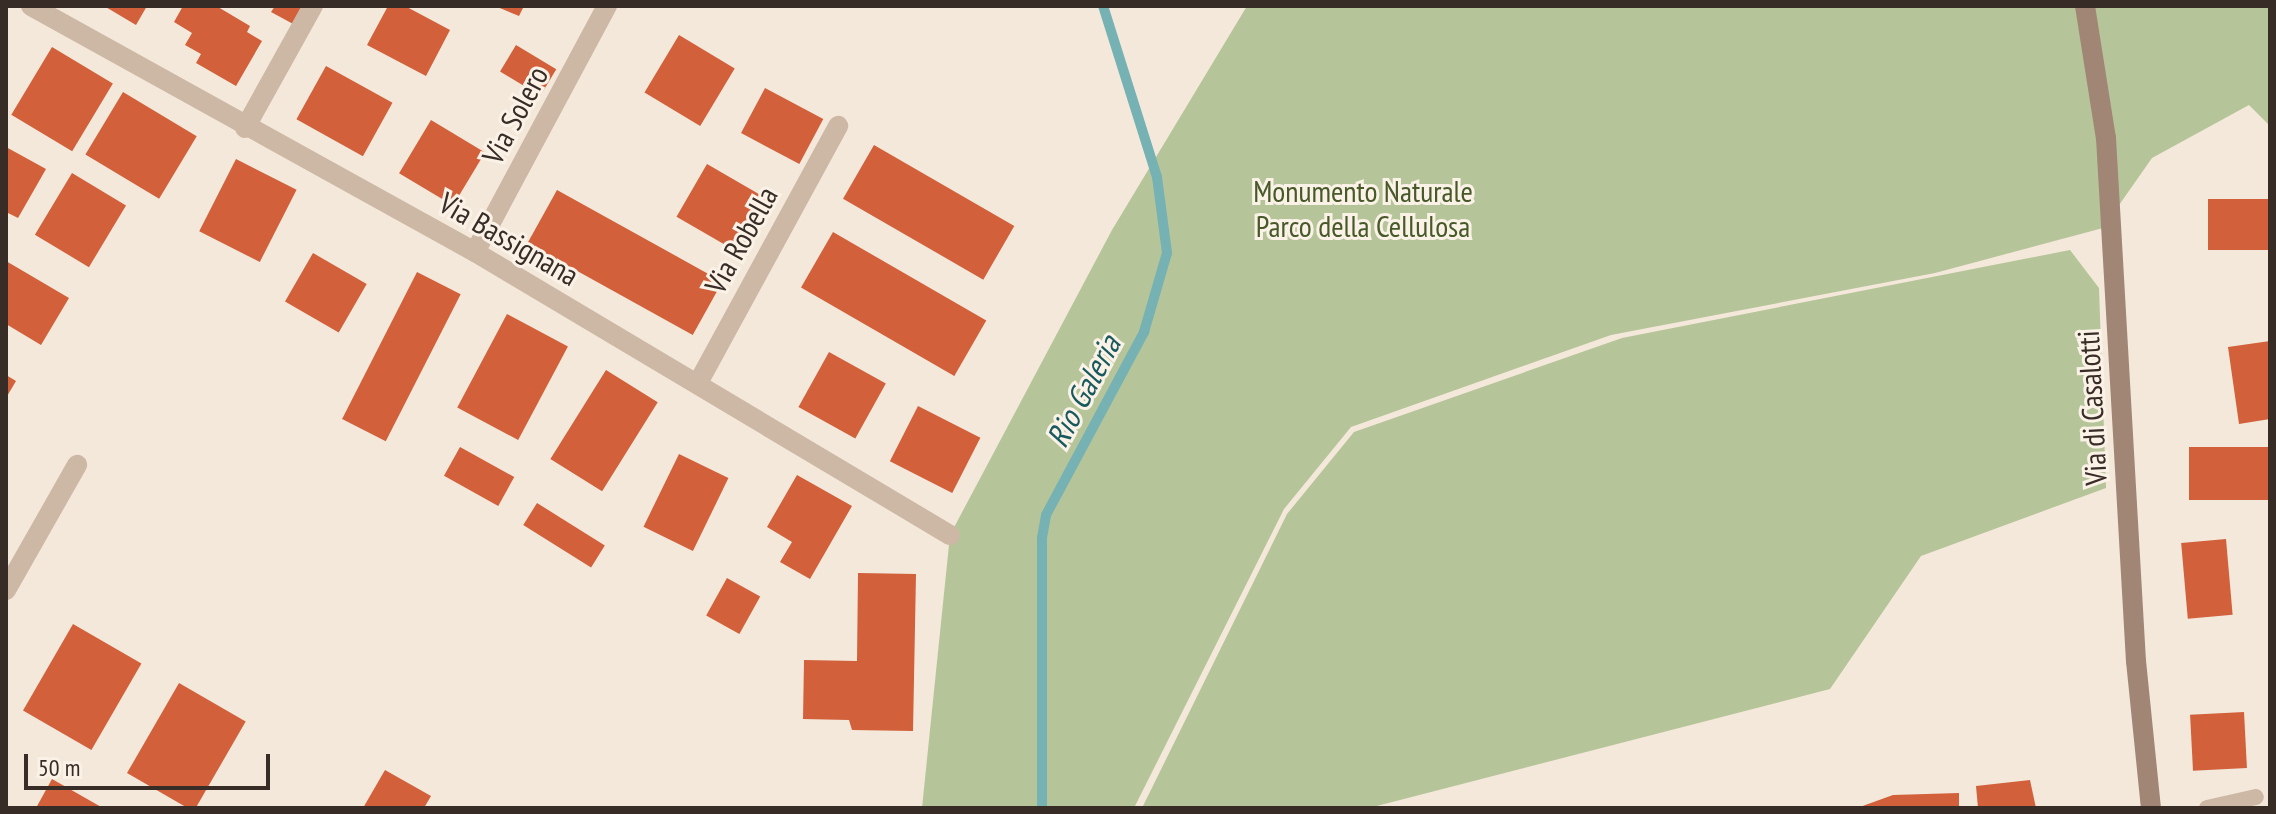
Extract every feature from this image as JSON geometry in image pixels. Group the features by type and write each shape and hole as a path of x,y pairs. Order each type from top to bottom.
{"street":[{"name":"Via Bassignana","path":"31,6 245,128 475,252 950,535"},
{"path":"245,128 313,6"},
{"name":"Via Solero","path":"475,252 607,6"},
{"name":"Via di Casalotti","path":"2085,6 2106,138 2136,661 2151,808"},
{"name":"Via Robella","path":"698,383 838,126"},
{"path":"6,590 77,465"}],"lane":[{"path":"2207,808 2263,796"},
{"path":"2239,808 2263,796"}],"green space":[{"name":"Monumento Naturale Parco della Cellulosa","path":"1247,6 2270,6 2270,126 2249,105 2152,158 2103,228 1935,273 1611,335 1351,427 1284,509 1134,808 922,808 950,535 1112,230"},
{"path":"2070,250 2099,288 2106,488 1921,556 1830,689 1369,808 1142,808 1287,514 1354,432 1622,338"}],"building":[{"path":"104,6 147,6 136,25"},
{"path":"183,6 218,7 250,26 247,32 262,41 236,86 196,63 201,54 185,45 192,33 174,22"},
{"path":"275,6 306,6 295,25 271,12"},
{"path":"388,6 405,6 450,30 426,76 367,45"},
{"path":"495,6 524,6 519,16"},
{"path":"679,35 735,68 700,126 644,92"},
{"path":"516,45 556,69 540,96 500,72"},
{"path":"52,47 113,84 72,151 11,115"},
{"path":"326,66 392,103 363,156 296,119"},
{"path":"765,88 823,119 799,164 741,133"},
{"path":"123,92 197,136 159,199 85,155"},
{"path":"431,120 485,152 453,206 399,173"},
{"path":"874,145 1014,226 983,280 843,199"},
{"path":"6,147 46,169 18,218 6,212"},
{"path":"236,159 297,190 260,262 199,231"},
{"path":"707,164 774,202 743,255 676,217"},
{"path":"72,173 126,205 89,267 35,235"},
{"path":"557,190 722,282 693,335 527,243"},
{"path":"2208,199 2270,199 2270,250 2208,250"},
{"path":"833,232 986,320 954,376 801,287"},
{"path":"313,253 367,284 339,332 285,301"},
{"path":"6,261 69,298 41,345 6,324"},
{"path":"417,272 461,294 386,441 342,419"},
{"path":"507,314 568,346 518,440 457,408"},
{"path":"2270,341 2270,419 2239,424 2228,347"},
{"path":"829,352 886,384 855,439 798,407"},
{"path":"606,370 658,402 602,491 550,459"},
{"path":"6,375 16,381 6,398"},
{"path":"918,406 980,438 952,493 890,461"},
{"path":"460,447 514,477 498,506 444,476"},
{"path":"2189,447 2270,447 2270,500 2189,500"},
{"path":"679,454 728,478 693,551 643,527"},
{"path":"797,475 852,506 810,579 780,562 792,542 767,527"},
{"path":"537,503 605,545 591,567 523,525"},
{"path":"2226,539 2233,615 2188,619 2181,543"},
{"path":"858,573 916,574 913,731 852,730 849,720 803,719 804,660 857,661"},
{"path":"727,578 760,596 739,634 706,616"},
{"path":"73,624 141,664 91,750 23,711"},
{"path":"179,683 246,722 196,808 188,808 127,773"},
{"path":"2244,712 2247,768 2193,771 2190,715"},
{"path":"385,770 431,796 424,808 363,808"},
{"path":"52,779 103,808 36,808"},
{"path":"2030,780 2036,808 1978,808 1976,786"},
{"path":"1959,793 1959,808 1857,808 1893,795"}],"waterway":[{"name":"Rio Galeria","path":"1042,808 1042,538 1046,515 1144,332 1167,253 1157,177 1103,6"}]}
